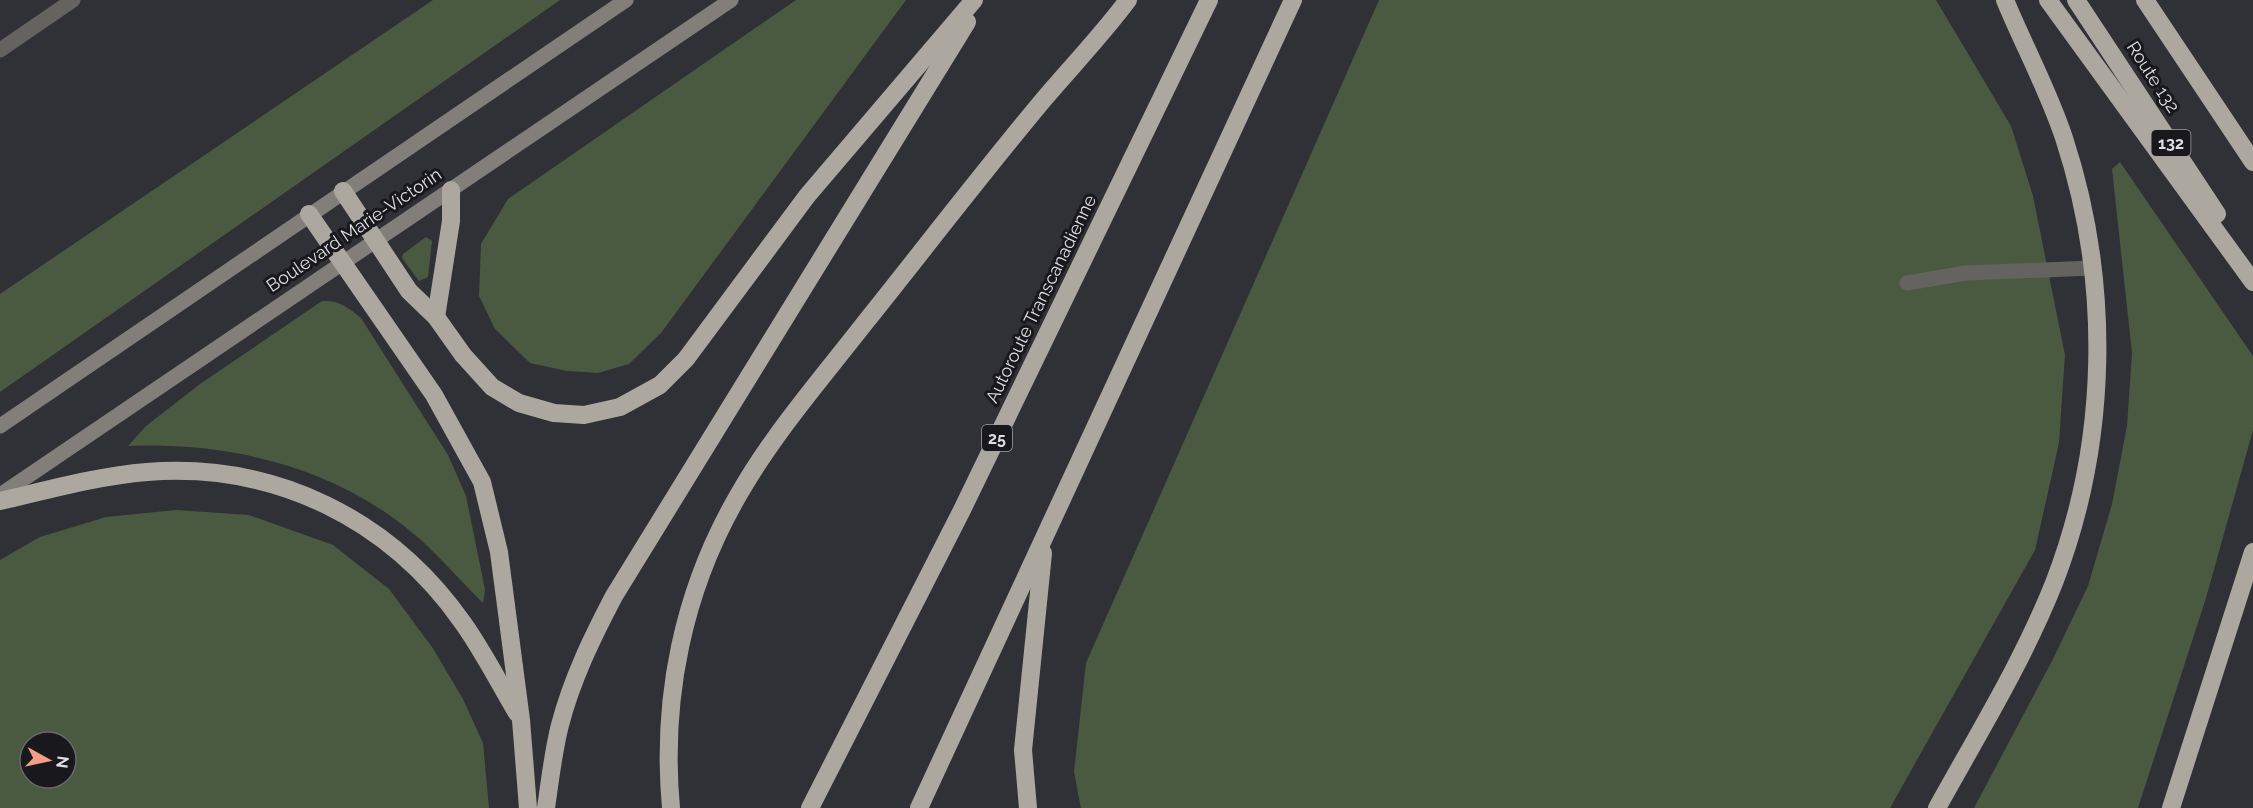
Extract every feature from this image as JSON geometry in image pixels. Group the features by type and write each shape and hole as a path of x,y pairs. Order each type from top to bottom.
{"highway":[{"path":"343,191 409,291 436,317 463,355 492,387 536,410 584,415 620,407 660,385 686,359 807,196 974,0"},
{"path":"546,808 559,726 579,665 609,605 980,0"},
{"path":"671,808 668,772 669,720 676,663 697,586 708,556 739,494 800,405 1044,100 1128,0"},
{"name":"Autoroute Transcanadienne","path":"810,808 961,512 1209,0"},
{"path":"919,808 1293,0"},
{"path":"1937,808 2023,651 2054,584 2067,544 2087,460 2097,381 2097,310 2084,215 2064,138 2005,0"},
{"path":"2048,0 2253,282"},
{"name":"Route 132","path":"2076,0 2253,268"},
{"name":"Route 132","path":"2145,0 2253,162"},
{"path":"436,317 451,221 451,190"},
{"path":"309,214 434,395 482,482 499,552 521,720 528,808"},
{"path":"0,501 90,481 172,471 239,477 309,497 367,527 417,569 463,624 521,720"},
{"path":"1028,808 1023,750 1045,536"},
{"path":"2171,808 2253,552"}],"street":[{"path":"0,50 73,0"},
{"name":"Boulevard Marie-Victorin","path":"0,426 626,0"},
{"name":"Boulevard Marie-Victorin","path":"0,495 374,239 451,190 731,0"},
{"path":"1906,283 1966,273 2092,268"}],"green space":[{"path":"433,0 560,0 0,392 0,294"},
{"path":"796,0 906,0 661,333 629,364 598,373 567,371 530,363 495,329 479,296 481,244 508,199"},
{"path":"1379,0 1936,0 2011,126 2033,196 2065,355 2059,443 2035,550 1890,808 1081,808 1074,772 1086,663"},
{"path":"2120,162 2253,356 2253,430 2206,598 2138,808 1974,808 2053,659 2088,586 2112,504 2127,426 2132,353 2112,169"},
{"path":"426,237 432,241 428,277 419,281 402,258 403,254"},
{"path":"322,301 343,305 361,318 448,455 466,496 485,590 483,603 433,551 384,511 316,476 243,454 167,446 128,446 146,426 200,384"},
{"path":"176,510 249,515 333,545 389,589 432,647 463,699 483,743 489,808 0,808 0,560 40,537 106,517"}]}
